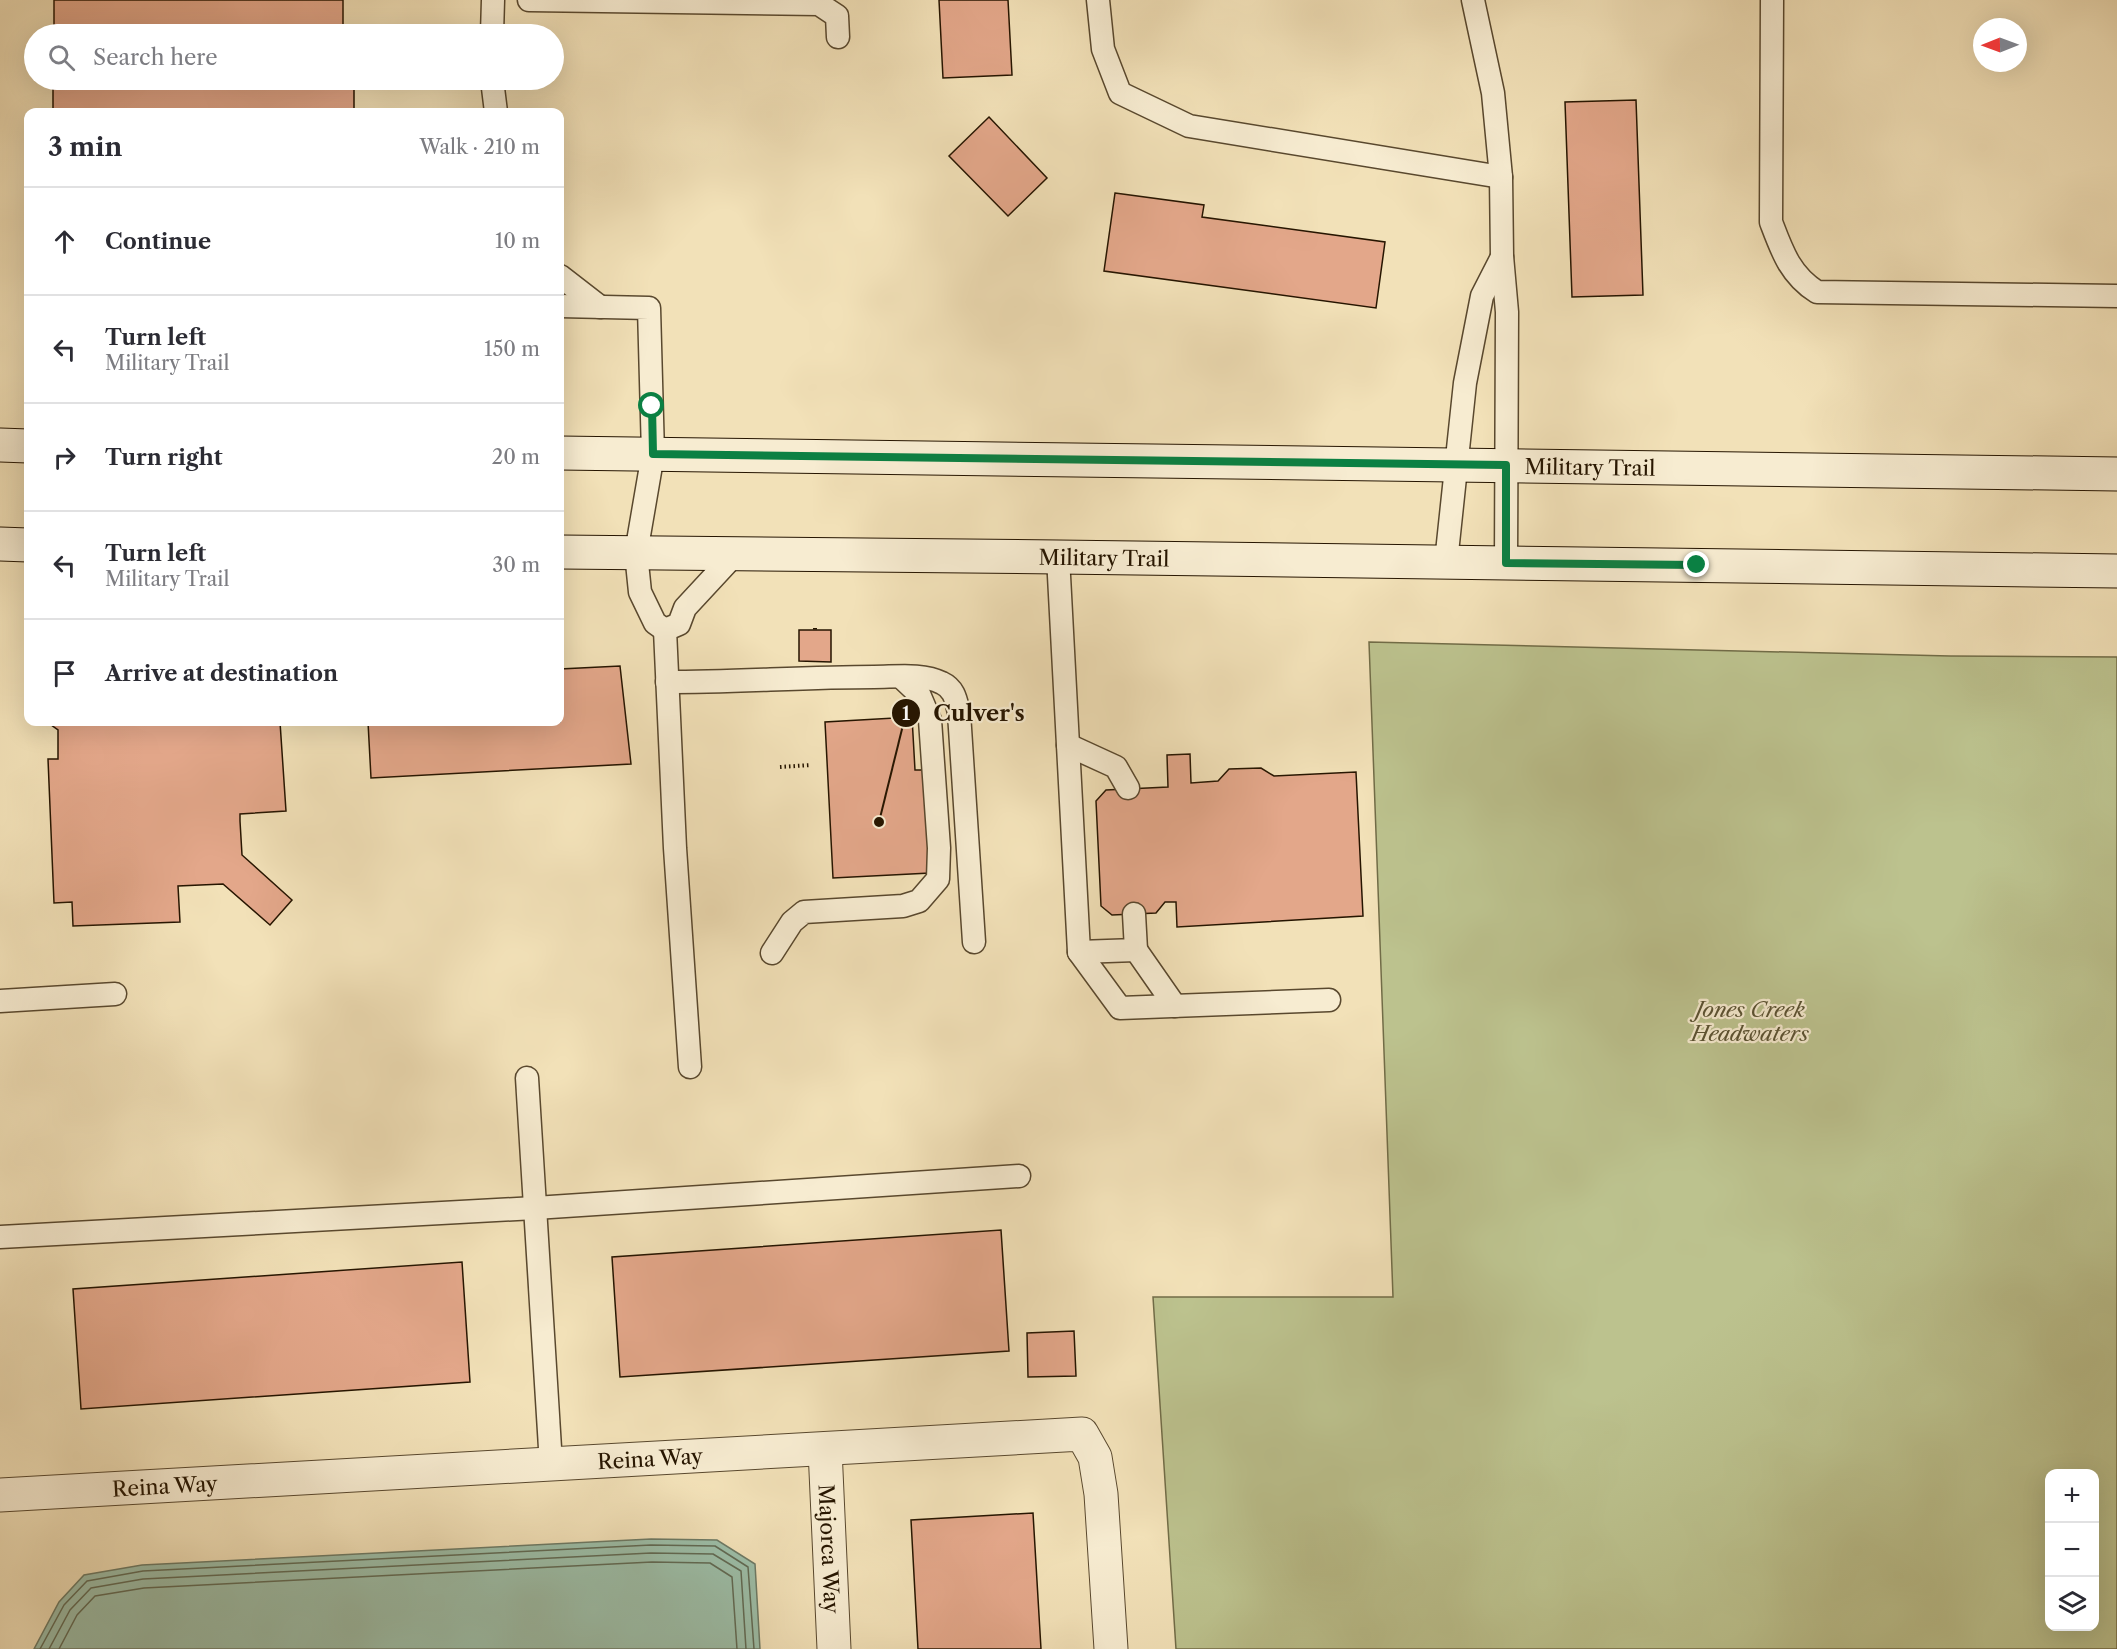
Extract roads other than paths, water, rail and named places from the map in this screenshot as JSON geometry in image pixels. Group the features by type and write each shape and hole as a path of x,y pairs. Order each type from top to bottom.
{"main road":[{"path":"0,446 24,446"},
{"name":"Military Trail","path":"564,453 2117,474"},
{"path":"0,544 24,545"},
{"name":"Military Trail","path":"564,552 2117,571"},
{"name":"Reina Way","path":"0,1495 1082,1434 1095,1457 1101,1494 1111,1649"},
{"name":"Majorca Way","path":"825,1449 834,1649"}],"lane":[{"path":"492,24 493,0"},
{"path":"529,0 819,4 837,16 838,37"},
{"path":"1098,0 1102,49 1120,93 1189,126 1501,177"},
{"path":"1473,0 1493,93 1501,177 1502,256 1507,312 1506,563"},
{"path":"1772,0 1771,222 1781,249 1803,283 1818,292 2117,296"},
{"path":"493,90 496,108"},
{"path":"1446,562 1465,383 1482,296 1502,256"},
{"path":"564,279 600,307"},
{"path":"564,306 650,308 653,454 636,553 640,592 655,623 665,630"},
{"path":"665,630 679,624 685,608 736,553"},
{"path":"1058,557 1079,952 1120,1008 1329,1000"},
{"path":"665,630 681,957 690,1067"},
{"path":"667,682 754,681 807,677 922,677 943,683 953,692 959,713 974,942"},
{"path":"901,677 920,694 930,720 939,848 938,879"},
{"path":"1068,745 1116,767 1128,788"},
{"path":"772,953 792,922 804,912 903,906 919,901 968,847"},
{"path":"1134,914 1136,950 1175,1006"},
{"path":"1079,952 1136,950"},
{"path":"0,1001 115,994"},
{"path":"527,1078 551,1464"},
{"path":"0,1238 535,1208 1019,1176"}],"water":[{"path":"651,1539 717,1540 755,1564 760,1649 34,1649 59,1602 84,1575 142,1565"}],"place":[{"name":"Culver's","path":"879,822"}],"park label":[{"name":"Jones Creek Headwaters","path":"1750,1021"}]}
